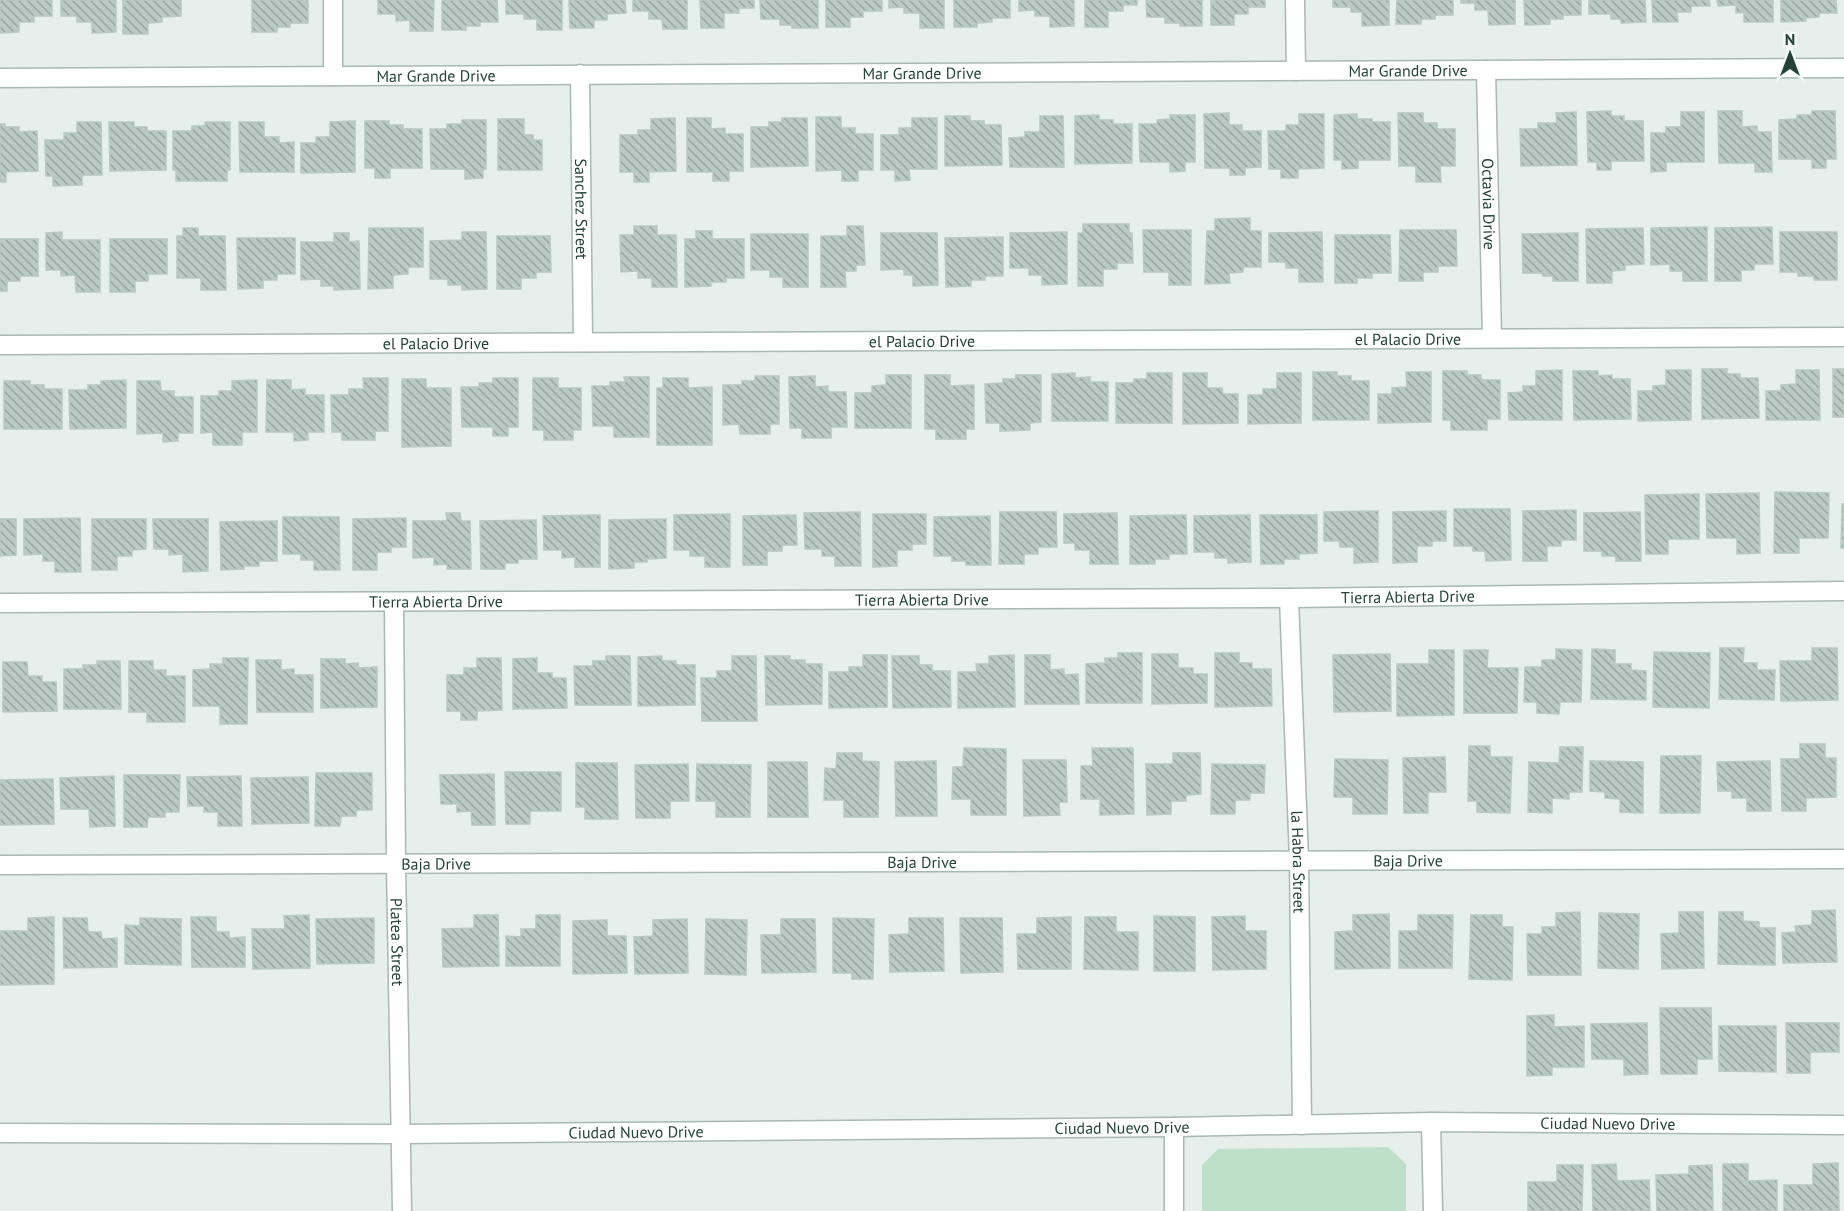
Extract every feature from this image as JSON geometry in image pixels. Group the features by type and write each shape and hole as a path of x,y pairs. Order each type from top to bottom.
{"street":[{"path":"333,0 333,75"},
{"path":"1295,0 1296,71"},
{"name":"Mar Grande Drive","path":"0,78 1844,68"},
{"name":"Octavia Drive","path":"1486,70 1492,338"},
{"name":"Sanchez Street","path":"580,74 583,342"},
{"name":"el Palacio Drive","path":"0,345 1844,337"},
{"name":"Tierra Abierta Drive","path":"0,603 1289,598 1844,591"},
{"name":"la Habra Street","path":"1289,598 1299,860 1302,1125"},
{"name":"Platea Street","path":"394,602 402,1211"},
{"name":"Baja Drive","path":"0,865 1844,859"},
{"path":"1431,1122 1433,1211"},
{"name":"Ciudad Nuevo Drive","path":"0,1133 400,1134 1174,1127 1431,1122 1844,1125"},
{"path":"1174,1127 1174,1211"}],"green space":[{"path":"1388,1147 1406,1164 1406,1211 1202,1211 1202,1165 1218,1149"}],"building":[{"path":"0,0 52,0 52,16 34,16 34,22 19,22 19,32 0,33"},
{"path":"61,0 116,0 116,32 92,33 92,22 77,22 77,16 61,16"},
{"path":"123,0 181,0 181,16 162,17 162,22 148,23 148,34 123,34"},
{"path":"252,0 308,0 308,23 290,23 290,27 277,27 277,32 252,32"},
{"path":"378,0 434,0 433,31 410,31 410,20 396,21 396,14 378,14"},
{"path":"442,0 497,0 498,22 480,22 480,26 466,26 466,30 442,30"},
{"path":"506,0 562,0 562,30 537,30 537,19 524,19 524,14 506,14"},
{"path":"569,0 625,0 626,13 607,14 607,20 594,20 594,28 570,28"},
{"path":"633,0 687,0 687,29 663,29 662,19 649,19 649,11 633,11"},
{"path":"700,0 754,0 754,8 739,8 739,13 724,13 724,28 701,28"},
{"path":"760,0 818,0 818,28 792,28 792,25 780,25 780,19 761,19"},
{"path":"826,0 882,0 882,11 863,11 863,17 850,17 850,27 826,27"},
{"path":"889,0 944,0 944,28 920,28 920,13 904,13 904,7 889,8"},
{"path":"954,0 1010,0 1010,18 992,18 992,22 977,23 977,27 954,27"},
{"path":"1019,0 1074,0 1074,26 1050,27 1050,16 1035,16 1035,10 1019,11"},
{"path":"1085,0 1137,0 1137,5 1123,5 1123,11 1108,11 1108,27 1085,27"},
{"path":"1146,0 1202,0 1202,26 1180,26 1180,23 1165,23 1165,17 1147,17"},
{"path":"1211,0 1265,0 1265,7 1248,7 1248,14 1234,14 1234,25 1211,25"},
{"path":"1333,0 1389,0 1389,25 1362,26 1362,12 1351,12 1351,7 1333,7"},
{"path":"1397,0 1453,0 1453,15 1435,15 1435,19 1421,19 1421,24 1396,24"},
{"path":"1461,0 1515,0 1515,24 1489,25 1488,10 1475,10 1475,3 1461,3"},
{"path":"1524,0 1581,0 1581,15 1563,15 1563,19 1550,19 1550,24 1525,25"},
{"path":"1589,0 1645,0 1646,22 1621,23 1621,19 1611,19 1611,14 1589,14"},
{"path":"1652,0 1709,0 1710,6 1691,6 1691,12 1677,12 1678,22 1653,22"},
{"path":"1717,0 1773,0 1773,22 1744,22 1744,12 1736,13 1736,5 1718,6"},
{"path":"1781,0 1836,0 1837,13 1819,13 1819,17 1805,18 1806,21 1781,22"},
{"path":"1611,111 1611,116 1624,116 1624,121 1643,121 1644,161 1611,161 1611,170 1597,170 1597,162 1588,162 1587,112"},
{"path":"1718,111 1742,111 1742,127 1757,126 1757,132 1771,132 1772,172 1755,172 1755,163 1719,163"},
{"path":"1812,111 1835,111 1836,159 1826,159 1826,168 1812,168 1812,159 1779,159 1779,120 1797,119 1797,115 1812,115"},
{"path":"1576,112 1577,165 1521,166 1520,129 1538,129 1538,123 1557,123 1556,113"},
{"path":"1681,112 1704,112 1704,162 1666,162 1666,171 1651,172 1651,133 1666,133 1666,127 1681,127"},
{"path":"1229,113 1229,125 1242,125 1242,131 1261,131 1261,167 1245,168 1245,175 1230,175 1230,168 1205,168 1204,114"},
{"path":"1398,113 1423,113 1423,123 1437,123 1437,129 1455,129 1455,166 1440,166 1441,182 1416,182 1416,166 1399,166"},
{"path":"1299,114 1324,114 1324,168 1298,169 1298,178 1281,178 1281,169 1269,169 1268,131 1286,131 1286,125 1299,125"},
{"path":"1357,114 1357,119 1390,122 1390,160 1358,160 1358,168 1342,169 1342,160 1334,160 1334,115"},
{"path":"1099,115 1099,120 1113,120 1113,124 1132,124 1132,163 1075,164 1075,116"},
{"path":"1170,115 1195,115 1195,162 1185,162 1185,171 1170,172 1170,162 1140,162 1139,124 1157,124 1157,120 1170,119"},
{"path":"945,116 970,116 970,121 984,121 984,125 1001,125 1002,165 945,166"},
{"path":"1040,116 1063,116 1064,167 1010,167 1009,138 1025,137 1025,132 1040,132"},
{"path":"816,117 841,117 841,128 855,128 855,134 873,134 873,170 858,170 858,181 842,181 842,170 816,171"},
{"path":"675,118 676,171 649,172 649,182 634,182 634,172 620,172 620,135 638,135 638,130 651,130 651,119"},
{"path":"687,118 711,118 711,129 725,128 725,134 743,134 743,171 729,171 729,181 713,181 713,172 687,172"},
{"path":"782,118 807,118 808,166 751,167 751,127 769,127 769,122 782,122"},
{"path":"912,118 937,118 937,169 909,169 910,180 895,181 895,170 881,170 881,135 899,135 899,128 912,128"},
{"path":"498,119 524,119 524,135 533,135 533,140 542,140 542,170 498,170"},
{"path":"462,120 486,120 486,169 483,169 483,178 465,179 465,169 431,169 430,129 447,129 447,124 462,124"},
{"path":"355,121 355,172 301,173 301,143 316,143 316,137 330,137 330,122"},
{"path":"365,121 389,121 389,125 403,125 403,129 422,129 422,168 390,168 390,178 375,178 375,168 365,168"},
{"path":"77,122 101,122 102,175 82,175 82,185 53,186 53,176 46,176 45,140 64,140 64,133 77,133"},
{"path":"109,122 134,122 134,127 147,127 147,131 166,131 166,170 110,171"},
{"path":"205,122 230,122 230,170 227,170 227,181 176,181 176,170 173,170 173,131 192,131 192,126 205,126"},
{"path":"239,122 264,122 264,137 279,137 279,143 294,142 294,172 240,172"},
{"path":"0,124 5,124 5,127 19,127 19,132 37,131 38,171 6,172 6,182 0,182"},
{"path":"1250,218 1250,231 1261,231 1261,267 1243,267 1243,272 1229,273 1230,283 1205,284 1207,231 1215,231 1215,219"},
{"path":"1083,224 1129,224 1129,233 1132,233 1133,263 1117,263 1117,269 1103,269 1103,286 1078,286 1078,233 1083,233"},
{"path":"634,226 657,226 657,235 676,235 677,287 652,287 652,278 638,278 638,271 621,272 620,235 634,235"},
{"path":"847,226 863,226 865,265 856,265 856,271 845,271 846,287 821,287 821,236 847,236"},
{"path":"1707,227 1707,281 1683,281 1683,271 1670,271 1670,264 1651,265 1651,228"},
{"path":"1772,227 1773,264 1754,264 1754,270 1741,270 1741,281 1715,281 1715,228"},
{"path":"183,228 198,228 198,236 225,236 226,290 201,290 201,278 177,278 177,236 183,236"},
{"path":"369,228 423,228 423,267 408,267 408,274 393,275 393,288 368,289"},
{"path":"1643,228 1644,264 1625,265 1625,270 1612,271 1612,283 1587,283 1586,229"},
{"path":"1143,230 1191,230 1191,285 1169,285 1169,272 1144,272"},
{"path":"1400,230 1456,230 1457,266 1438,266 1438,272 1423,272 1423,281 1399,281"},
{"path":"696,231 712,231 712,239 744,239 744,278 726,278 726,282 711,282 711,286 685,287 685,239 696,239"},
{"path":"62,232 62,240 100,240 100,292 76,292 75,275 61,276 61,270 46,270 46,233"},
{"path":"462,232 486,232 487,289 462,290 462,285 448,285 448,279 430,279 430,241 462,240"},
{"path":"1067,232 1067,284 1042,285 1042,275 1029,275 1029,268 1010,268 1010,233"},
{"path":"1322,232 1323,282 1299,282 1299,268 1286,268 1286,262 1269,262 1269,233"},
{"path":"1780,232 1837,232 1837,280 1814,280 1814,276 1798,276 1798,272 1780,272"},
{"path":"334,233 349,233 349,242 359,241 360,289 334,290 334,286 321,286 321,279 301,280 301,242 334,242"},
{"path":"881,233 937,233 938,285 913,286 913,275 904,275 904,269 881,270"},
{"path":"1578,233 1578,281 1553,281 1553,276 1543,276 1542,273 1523,273 1522,234"},
{"path":"751,234 808,234 808,287 783,287 783,277 770,277 770,270 751,270"},
{"path":"1335,235 1390,235 1391,273 1372,273 1372,278 1357,278 1357,283 1335,283"},
{"path":"497,236 550,236 551,272 536,272 536,278 521,278 521,289 497,289"},
{"path":"1003,237 1003,276 985,276 985,280 971,280 971,286 946,287 945,238"},
{"path":"237,238 295,238 295,274 277,274 277,280 263,280 263,288 238,289"},
{"path":"0,239 38,239 38,276 20,276 20,281 7,281 7,291 0,291"},
{"path":"110,239 167,239 167,274 148,274 148,281 135,281 135,292 110,292"},
{"path":"1702,369 1727,369 1727,374 1740,374 1740,378 1758,378 1759,418 1702,419"},
{"path":"1833,369 1844,369 1844,417 1833,417"},
{"path":"1562,370 1562,420 1509,420 1508,393 1523,392 1523,386 1536,386 1536,371"},
{"path":"1666,370 1691,370 1691,420 1638,421 1638,391 1653,391 1653,386 1666,385"},
{"path":"1796,370 1819,370 1820,420 1766,420 1766,391 1781,391 1781,385 1796,384"},
{"path":"1443,371 1467,371 1467,375 1481,375 1481,380 1500,380 1500,419 1487,419 1487,430 1451,430 1451,420 1443,420"},
{"path":"1573,371 1598,371 1598,376 1612,375 1612,379 1630,379 1631,419 1574,420"},
{"path":"1313,372 1337,372 1337,376 1351,376 1351,381 1369,381 1369,420 1313,420"},
{"path":"1406,372 1431,372 1431,422 1378,423 1378,394 1392,394 1392,388 1407,387"},
{"path":"1075,373 1075,378 1090,377 1090,382 1108,382 1108,421 1052,421 1052,374"},
{"path":"1147,373 1172,373 1172,423 1116,423 1116,383 1134,383 1134,379 1147,379"},
{"path":"1183,373 1207,373 1207,388 1222,388 1223,394 1238,394 1238,423 1183,424"},
{"path":"1277,373 1301,373 1301,423 1248,424 1248,395 1263,395 1263,389 1277,389"},
{"path":"886,375 911,375 911,428 855,428 855,393 872,393 872,386 886,385"},
{"path":"925,375 950,375 950,386 974,385 974,429 966,429 966,439 936,439 936,429 925,429"},
{"path":"1016,375 1041,375 1041,422 1030,423 1030,430 1000,431 1000,423 986,423 985,384 1003,383 1003,379 1016,379"},
{"path":"755,376 779,376 779,424 770,424 770,434 740,434 739,424 723,425 723,385 742,385 742,381 755,381"},
{"path":"815,376 815,387 828,386 828,392 846,392 847,427 831,427 831,438 802,438 802,428 790,428 789,377"},
{"path":"624,377 649,377 649,437 614,437 614,426 593,426 592,386 610,386 610,382 625,382"},
{"path":"363,378 388,378 388,431 375,431 375,440 342,440 342,432 332,432 331,395 349,395 349,389 364,389"},
{"path":"493,378 518,378 518,427 508,427 508,436 493,436 493,427 462,427 461,387 479,387 479,383 493,383"},
{"path":"533,378 558,378 558,388 581,388 581,430 573,430 573,440 544,440 544,430 533,430"},
{"path":"663,378 688,378 688,388 712,387 712,445 657,445 657,388 663,388"},
{"path":"402,379 426,379 426,388 451,388 451,446 402,447"},
{"path":"126,380 126,428 70,429 69,390 88,390 88,385 101,385 101,381"},
{"path":"257,380 257,432 242,432 242,445 213,445 213,432 201,433 201,396 219,396 219,391 232,391 232,381"},
{"path":"267,380 291,380 291,390 305,389 305,395 324,395 324,432 308,432 308,440 294,441 294,432 266,432"},
{"path":"4,381 30,381 30,385 44,385 44,389 62,389 62,429 4,429"},
{"path":"137,381 160,381 161,391 174,391 174,397 193,397 193,433 178,433 178,441 163,442 163,433 137,434"},
{"path":"1775,492 1829,493 1828,538 1799,538 1799,553 1774,553"},
{"path":"1759,493 1760,553 1737,554 1737,538 1707,538 1706,494"},
{"path":"1699,494 1699,539 1668,539 1668,554 1646,554 1645,495"},
{"path":"1842,504 1844,504 1844,548 1841,548"},
{"path":"1454,509 1510,509 1511,560 1486,561 1485,551 1473,551 1473,546 1454,546"},
{"path":"1576,510 1576,540 1561,540 1561,546 1547,546 1547,561 1523,561 1523,511"},
{"path":"1378,511 1378,562 1354,563 1354,547 1340,547 1339,541 1324,541 1324,512"},
{"path":"1446,511 1446,541 1432,541 1432,546 1417,546 1417,562 1393,563 1393,512"},
{"path":"860,512 861,566 835,566 835,556 822,556 822,549 805,549 804,513"},
{"path":"1000,512 1056,512 1057,547 1038,547 1038,554 1024,554 1024,564 999,564"},
{"path":"1640,512 1641,561 1616,561 1616,556 1602,556 1602,551 1584,551 1584,513"},
{"path":"446,513 460,513 461,521 470,521 471,569 447,569 447,564 434,565 434,557 413,558 413,521 447,521"},
{"path":"1117,513 1118,564 1090,564 1090,550 1075,550 1075,543 1064,543 1064,514"},
{"path":"730,514 730,567 705,567 705,556 690,556 690,550 674,550 674,515"},
{"path":"873,514 926,514 926,544 912,544 912,550 897,550 897,566 873,567"},
{"path":"600,515 600,567 575,567 575,557 562,558 562,550 544,550 543,516"},
{"path":"796,515 797,545 782,545 782,551 767,551 767,565 743,565 743,516"},
{"path":"1186,515 1187,554 1169,554 1169,559 1155,559 1155,564 1130,564 1130,516"},
{"path":"1250,515 1251,562 1228,563 1228,558 1215,558 1215,552 1194,552 1194,516"},
{"path":"1260,515 1317,515 1317,553 1299,554 1299,559 1284,559 1284,564 1261,564"},
{"path":"990,516 991,565 966,565 966,561 952,561 952,556 934,556 934,517"},
{"path":"283,517 339,517 340,570 314,570 314,560 301,560 301,554 283,554"},
{"path":"80,518 81,572 55,572 55,561 43,561 43,554 24,555 24,519"},
{"path":"406,518 406,547 391,547 391,552 377,552 377,570 353,570 353,519"},
{"path":"0,519 16,519 16,555 0,556"},
{"path":"92,519 146,519 146,549 132,550 132,556 117,556 117,570 92,570"},
{"path":"153,519 208,519 208,571 183,572 183,554 169,555 169,549 154,549"},
{"path":"666,519 666,558 634,562 634,568 609,569 609,520"},
{"path":"536,520 537,559 518,559 518,563 505,563 505,569 481,569 480,521"},
{"path":"277,521 277,561 259,561 259,566 221,570 220,522"},
{"path":"1720,648 1744,648 1743,663 1757,663 1757,670 1775,670 1774,700 1719,699"},
{"path":"1812,648 1837,648 1838,700 1781,701 1780,661 1812,661"},
{"path":"1556,649 1582,650 1581,702 1560,702 1559,714 1537,713 1537,702 1524,702 1525,667 1542,667 1542,660 1556,660"},
{"path":"1592,649 1615,650 1615,664 1631,664 1631,670 1646,671 1646,700 1591,699"},
{"path":"1429,650 1454,650 1454,715 1397,716 1397,664 1429,664"},
{"path":"1464,650 1488,650 1487,668 1518,668 1517,713 1464,713"},
{"path":"1654,652 1710,653 1709,708 1653,707"},
{"path":"1118,653 1142,653 1142,703 1086,703 1086,664 1105,663 1105,658 1118,658"},
{"path":"1215,653 1239,653 1239,663 1252,663 1252,669 1271,669 1272,706 1215,707"},
{"path":"1152,654 1178,654 1178,668 1193,668 1193,674 1207,674 1207,703 1152,704"},
{"path":"1390,654 1391,711 1334,712 1333,655"},
{"path":"863,655 887,655 887,707 829,708 829,672 849,672 849,667 863,667"},
{"path":"1014,655 1015,707 958,708 958,672 977,672 976,664 989,664 989,656"},
{"path":"1025,655 1050,655 1050,670 1064,669 1064,675 1078,674 1079,704 1025,704"},
{"path":"606,656 630,656 631,705 575,705 574,666 593,666 593,661 606,661"},
{"path":"662,656 662,661 676,661 676,665 695,665 695,705 638,706 638,657"},
{"path":"732,656 756,656 757,721 702,721 701,678 717,678 717,671 732,671"},
{"path":"765,656 790,656 790,660 805,660 805,664 822,664 822,704 766,705"},
{"path":"892,656 919,656 919,665 932,665 932,671 950,671 951,707 893,708"},
{"path":"223,658 248,658 247,724 220,724 220,706 193,706 193,670 210,669 210,664 223,664"},
{"path":"477,658 501,658 502,710 477,711 477,720 461,720 461,711 447,711 447,675 464,675 464,668 477,668"},
{"path":"537,658 537,673 552,673 552,678 566,678 567,708 513,709 513,659"},
{"path":"321,659 345,659 345,664 358,663 359,668 377,667 377,707 321,708"},
{"path":"256,660 281,660 281,670 294,669 294,675 313,675 313,712 257,712"},
{"path":"97,661 120,661 121,709 64,709 64,669 83,669 83,665 97,665"},
{"path":"129,661 153,661 153,670 166,670 166,676 185,676 185,722 147,722 147,712 129,712"},
{"path":"3,662 27,662 28,676 42,676 42,682 56,682 57,711 3,712"},
{"path":"1800,744 1825,744 1825,758 1836,758 1836,797 1806,798 1806,811 1782,811 1781,759 1800,759"},
{"path":"1469,746 1490,746 1490,757 1512,757 1510,813 1477,812 1477,801 1468,801"},
{"path":"1560,747 1583,747 1582,792 1569,792 1569,799 1552,798 1552,813 1528,812 1529,762 1559,763"},
{"path":"964,748 1006,749 1006,815 971,815 971,799 952,799 953,767 963,767"},
{"path":"1092,748 1133,748 1134,814 1100,815 1100,799 1081,799 1081,766 1093,766"},
{"path":"837,753 862,753 862,761 879,762 878,817 844,817 844,800 824,800 825,768 836,769"},
{"path":"1173,753 1200,753 1201,794 1186,795 1186,801 1171,801 1171,814 1147,815 1146,764 1173,764"},
{"path":"1661,756 1701,756 1700,813 1660,813"},
{"path":"1445,757 1446,792 1428,792 1428,813 1404,813 1403,758"},
{"path":"1335,759 1388,760 1387,814 1353,814 1353,797 1334,797"},
{"path":"1023,760 1066,760 1067,802 1059,802 1060,815 1024,816"},
{"path":"936,761 937,816 896,816 895,762"},
{"path":"1590,761 1643,762 1643,813 1620,812 1620,799 1605,798 1605,792 1590,791"},
{"path":"1770,761 1771,811 1747,811 1747,798 1732,798 1732,791 1718,791 1717,762"},
{"path":"768,762 807,762 808,817 768,817"},
{"path":"576,763 617,763 618,819 585,819 585,807 576,807"},
{"path":"688,764 689,801 670,801 670,818 636,818 635,765"},
{"path":"697,764 751,765 750,817 716,817 716,801 696,801"},
{"path":"1212,764 1265,765 1264,793 1250,793 1250,800 1235,800 1235,814 1211,814"},
{"path":"505,772 561,772 561,811 530,811 530,824 506,824"},
{"path":"316,773 372,773 372,810 356,810 356,816 341,816 340,826 315,826"},
{"path":"494,774 495,825 472,825 471,811 457,812 457,804 441,804 440,775"},
{"path":"124,775 180,775 179,812 165,812 165,817 148,817 147,827 124,827"},
{"path":"114,776 115,826 90,827 89,809 61,809 60,778"},
{"path":"241,776 242,826 218,826 218,812 204,812 204,806 188,806 187,777"},
{"path":"308,777 309,823 252,824 251,778"},
{"path":"53,779 54,824 0,825 0,780"},
{"path":"1835,910 1837,962 1783,963 1782,933 1796,932 1795,926 1812,925 1812,911"},
{"path":"1580,912 1581,975 1528,975 1527,934 1542,934 1542,927 1556,927 1556,913"},
{"path":"1679,912 1703,912 1704,968 1662,969 1661,934 1679,933"},
{"path":"1719,912 1743,912 1743,921 1759,922 1759,928 1775,928 1775,965 1718,964"},
{"path":"1599,913 1639,914 1638,969 1598,968"},
{"path":"1389,914 1390,968 1335,969 1335,932 1353,931 1353,915"},
{"path":"309,915 310,968 253,969 252,929 285,929 284,916"},
{"path":"474,915 498,915 499,966 443,967 442,929 474,928"},
{"path":"536,915 560,915 560,966 506,966 506,936 521,937 521,929 536,929"},
{"path":"1418,915 1453,915 1452,968 1399,968 1399,931 1418,931"},
{"path":"1471,915 1502,915 1502,927 1513,927 1512,980 1469,979"},
{"path":"1154,916 1195,917 1195,971 1154,971"},
{"path":"1245,916 1245,931 1266,931 1266,969 1213,970 1212,917"},
{"path":"54,917 54,984 0,985 0,931 28,931 28,918"},
{"path":"191,917 216,917 216,932 229,932 229,938 245,937 245,967 192,967"},
{"path":"1071,917 1071,969 1018,969 1017,934 1037,934 1037,918"},
{"path":"1085,917 1116,917 1116,932 1138,932 1138,970 1084,969"},
{"path":"63,918 87,918 88,932 101,932 102,939 117,938 117,967 64,968"},
{"path":"140,918 181,919 181,965 125,964 125,925 140,926"},
{"path":"374,918 374,963 317,964 316,919"},
{"path":"833,918 874,919 873,979 852,979 852,973 833,973"},
{"path":"909,918 943,918 944,971 890,972 889,935 909,934"},
{"path":"960,918 1002,918 1003,972 961,973"},
{"path":"687,919 688,973 635,974 634,937 653,936 653,920"},
{"path":"706,919 747,920 746,975 705,974"},
{"path":"781,919 815,919 816,972 762,973 761,935 781,935"},
{"path":"607,920 607,936 626,936 627,973 573,974 573,921"},
{"path":"1660,1008 1711,1008 1712,1059 1697,1059 1697,1074 1661,1074"},
{"path":"1554,1015 1554,1027 1584,1026 1584,1067 1552,1067 1552,1075 1527,1076 1527,1016"},
{"path":"1647,1023 1648,1074 1624,1075 1624,1059 1592,1059 1591,1024"},
{"path":"1786,1023 1839,1023 1839,1052 1810,1052 1810,1073 1787,1073"},
{"path":"1719,1026 1776,1026 1776,1072 1719,1071"},
{"path":"1838,1163 1839,1211 1784,1211 1784,1185 1813,1185 1813,1164"},
{"path":"1616,1164 1617,1181 1649,1180 1650,1211 1593,1211 1592,1165"},
{"path":"1723,1164 1748,1164 1748,1181 1777,1180 1777,1211 1723,1211"},
{"path":"1557,1165 1583,1165 1582,1211 1528,1211 1528,1182 1557,1182"},
{"path":"1712,1165 1713,1211 1657,1211 1656,1175 1689,1174 1689,1166"}]}
